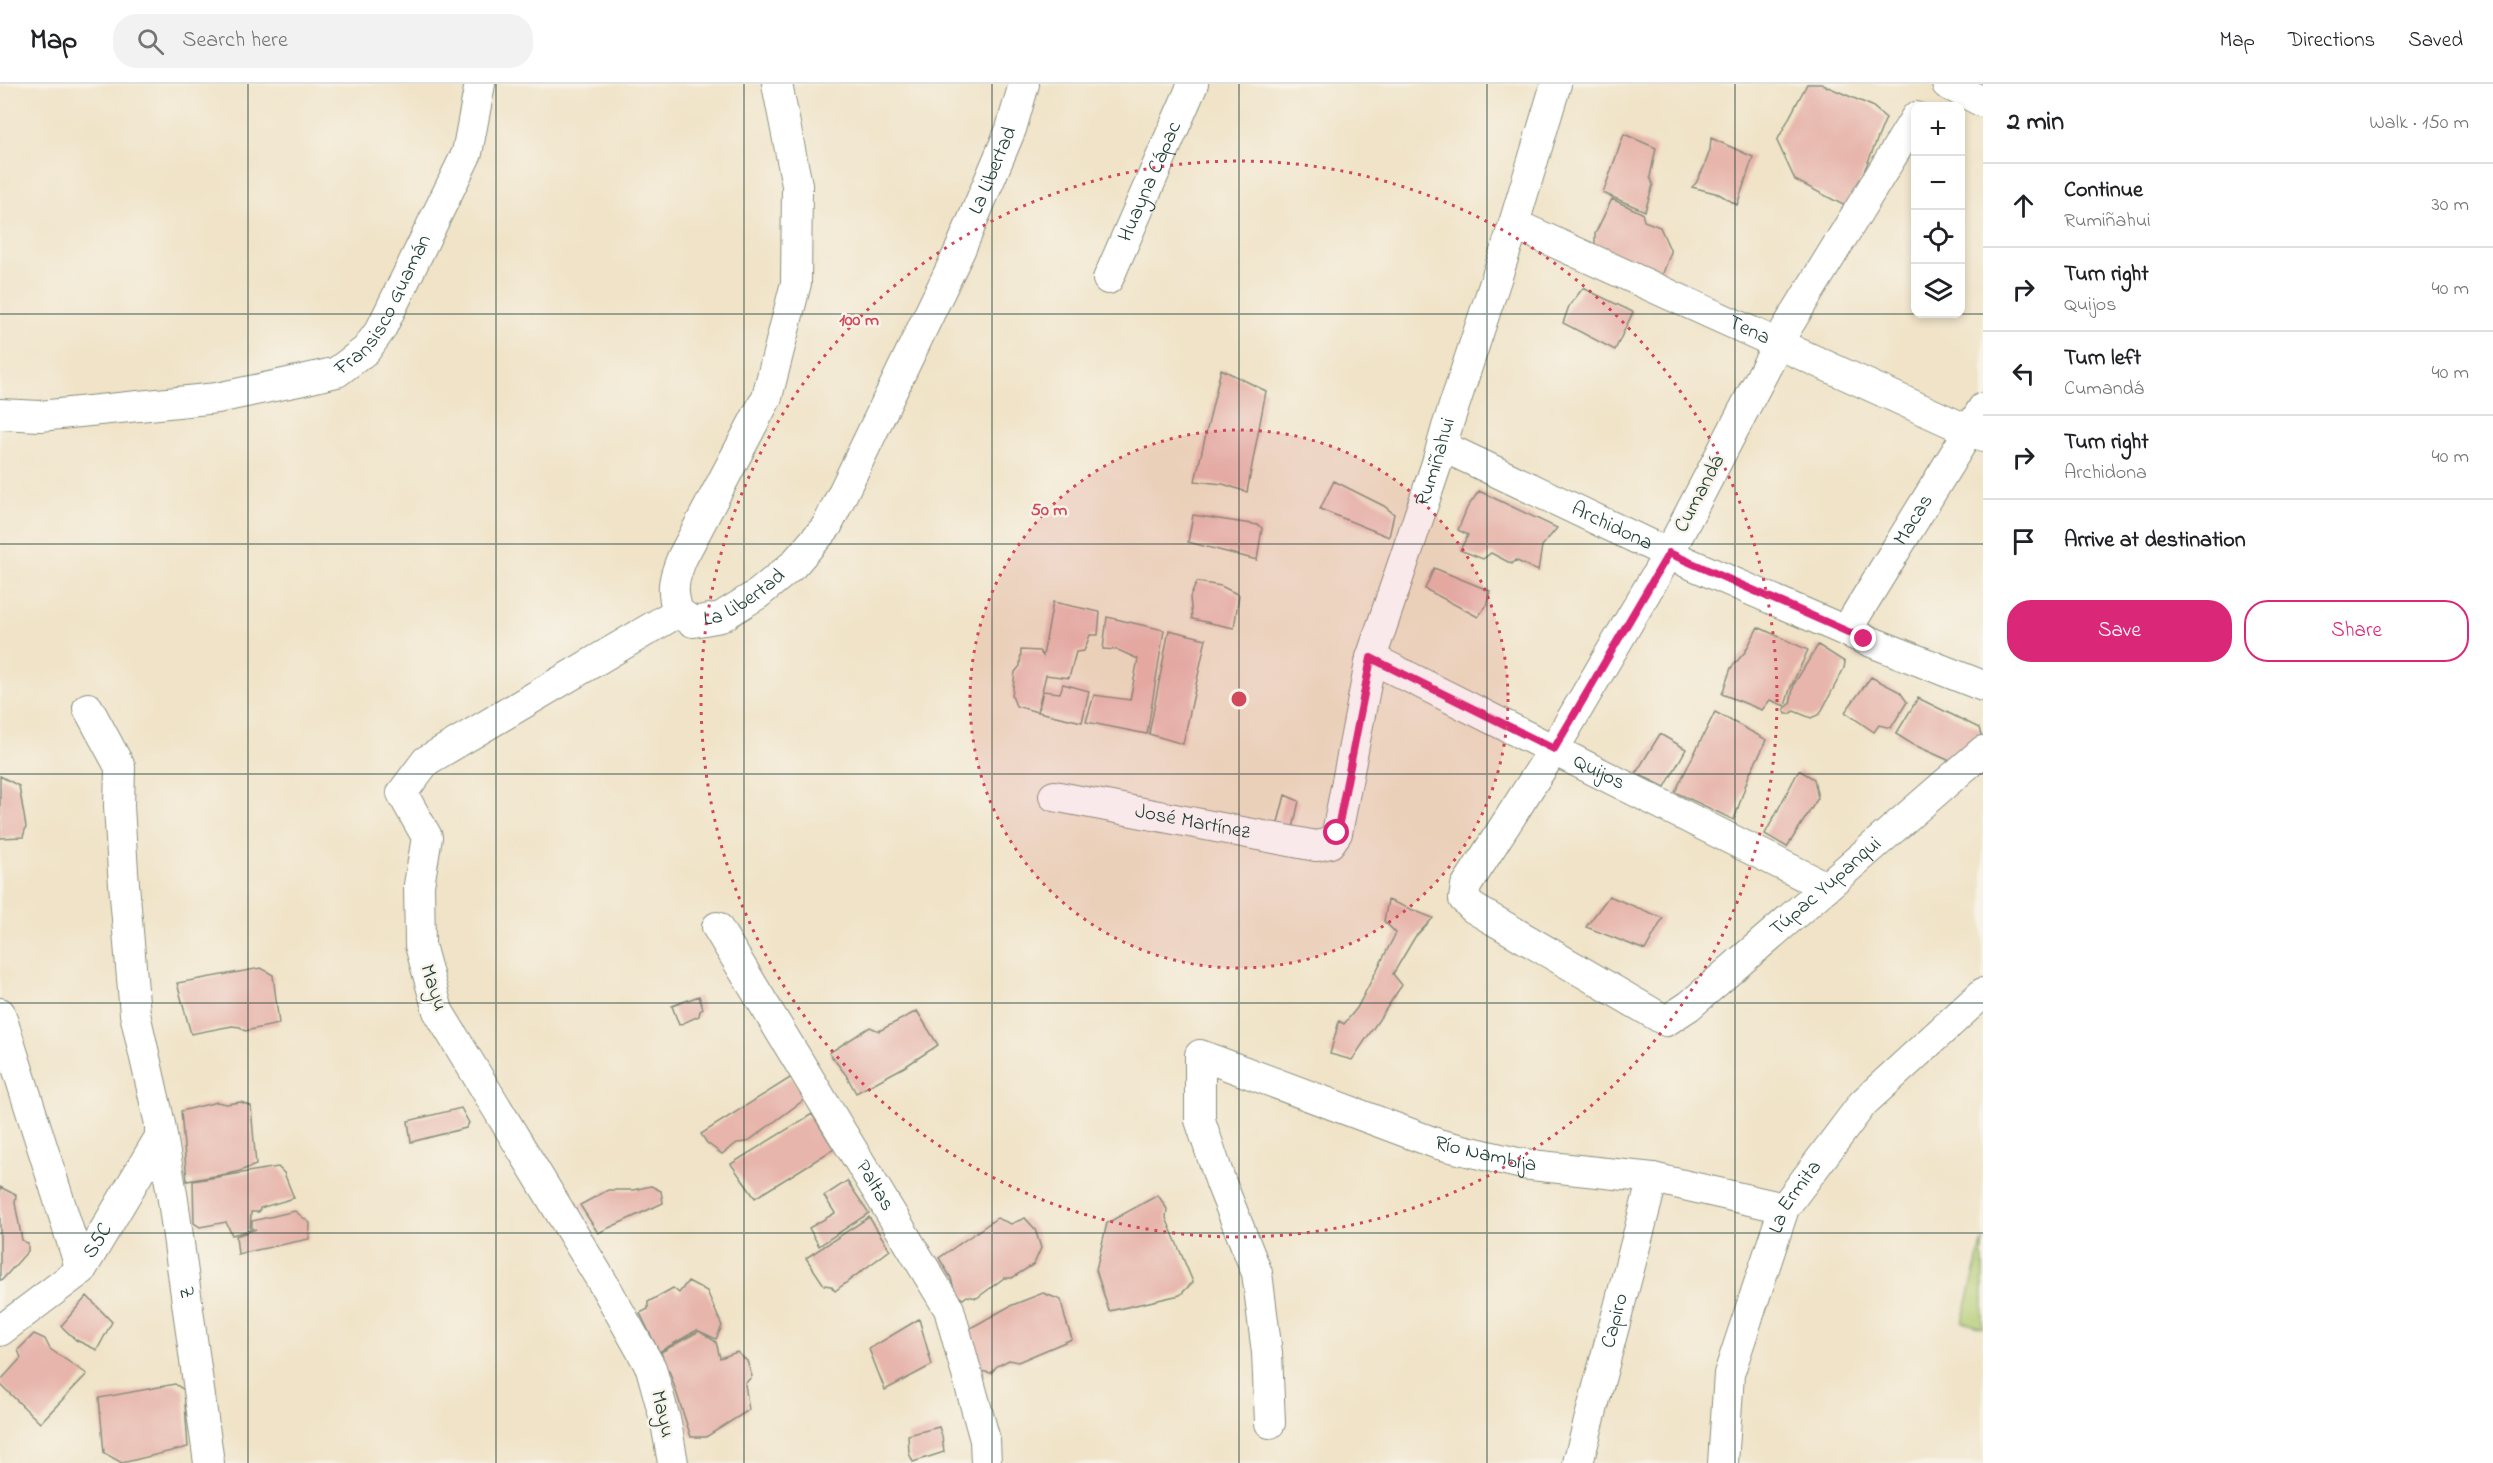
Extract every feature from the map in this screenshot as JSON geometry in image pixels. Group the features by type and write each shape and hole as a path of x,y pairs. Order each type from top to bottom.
{"street":[{"name":"Fransisco Guamán","path":"0,414 40,417 217,398 337,372 366,350 381,329 467,153 480,84"},
{"name":"La Libertad","path":"777,84 797,185 796,283 767,398 682,558 675,576 672,594 678,612 693,622 721,617 758,594 793,565 827,526 960,250 1011,129 1024,84"},
{"name":"Huayna Cápac","path":"1108,279 1193,84"},
{"name":"Rumiñahui","path":"1330,843 1337,833 1371,658 1514,224 1556,84"},
{"path":"1924,102 1935,84"},
{"path":"1947,84 1983,102"},
{"name":"Cumandá","path":"1666,1021 1473,908 1464,899 1466,886 1554,749 1669,553 1786,329 1911,125"},
{"name":"Tena","path":"1514,224 1779,344 1979,426"},
{"name":"Macas","path":"1846,631 1979,426"},
{"name":"Archidona","path":"1442,446 1669,553 1846,631 1983,686"},
{"name":"Mayu","path":"673,1463 666,1423 651,1368 606,1288 438,1011 420,945 419,885 427,837 402,793 426,760 678,612"},
{"name":"Quijos","path":"1371,658 1826,887"},
{"name":"Z","path":"88,708 120,766 119,806 123,873 135,1014 160,1124 173,1200 209,1463"},
{"name":"Túpac Yupanqui","path":"1666,1021 1689,1006 1983,751"},
{"name":"José Martínez","path":"1054,796 1316,846 1330,843"},
{"name":"Paltas","path":"717,927 949,1310 985,1440 986,1463"},
{"name":"La Ermita","path":"1722,1463 1729,1374 1785,1208 1863,1103 1983,993"},
{"path":"0,1013 81,1270"},
{"name":"Río Nambija","path":"1270,1423 1267,1353 1257,1273 1221,1183 1200,1120 1200,1055 1438,1144 1522,1164 1653,1178 1785,1208"},
{"name":"S5C","path":"0,1331 81,1270 160,1137 160,1124"},
{"name":"Capiro","path":"1578,1463 1653,1178"}],"green space":[{"path":"1983,1240 1983,1328 1962,1322"}],"building":[{"path":"1807,84 1821,84 1872,106 1886,118 1849,208 1795,180 1777,141"},
{"path":"1624,134 1656,148 1650,177 1653,185 1645,211 1603,193"},
{"path":"1711,138 1753,157 1737,205 1719,194 1692,187 1704,167 1710,150"},
{"path":"1612,199 1642,213 1644,221 1660,227 1671,252 1659,284 1595,253 1595,234"},
{"path":"1583,288 1633,312 1615,350 1563,323 1569,306"},
{"path":"1221,369 1266,391 1247,492 1223,484 1195,481"},
{"path":"1334,481 1384,506 1394,514 1389,537 1320,509"},
{"path":"1479,491 1557,528 1542,546 1538,571 1515,560 1512,564 1491,553 1483,559 1460,550 1468,535 1458,530 1467,508"},
{"path":"1193,515 1258,525 1262,528 1257,560 1188,542"},
{"path":"1434,568 1490,591 1486,606 1478,617 1425,589"},
{"path":"1197,582 1221,586 1239,595 1234,628 1192,619 1190,597"},
{"path":"1053,602 1100,612 1098,635 1090,635 1084,651 1076,652 1069,678 1046,675 1037,712 1016,706 1012,696 1015,672 1020,666 1021,650 1039,651 1043,656"},
{"path":"1107,617 1164,630 1147,734 1086,722 1094,695 1130,700 1138,659 1118,650 1103,649"},
{"path":"1758,627 1808,650 1790,689 1785,706 1770,700 1762,710 1722,694 1731,668 1745,652"},
{"path":"1169,630 1206,639 1183,744 1149,734"},
{"path":"1818,645 1845,662 1844,668 1820,714 1811,718 1794,711 1786,714 1784,709 1790,704 1794,684"},
{"path":"1871,677 1900,692 1907,702 1891,728 1879,725 1874,732 1845,712"},
{"path":"1063,684 1089,691 1082,722 1038,712 1043,691 1060,693"},
{"path":"1918,698 1979,728 1983,742 1959,765 1912,744 1896,734"},
{"path":"1715,712 1767,740 1749,775 1734,820 1675,792"},
{"path":"1660,734 1686,749 1665,787 1636,773"},
{"path":"1799,770 1814,779 1818,798 1787,847 1765,834"},
{"path":"0,776 19,786 26,827 23,837 0,838"},
{"path":"1285,795 1299,801 1291,837 1275,834"},
{"path":"1609,896 1663,918 1645,950 1586,927"},
{"path":"1388,900 1433,918 1415,937 1393,974 1402,985 1352,1060 1330,1054 1339,1021 1344,1024 1357,1008 1396,933 1384,921"},
{"path":"261,968 273,975 279,1024 245,1031 240,1027 232,1026 191,1034 177,983"},
{"path":"699,996 703,1009 699,1016 679,1025 672,1006"},
{"path":"917,1011 938,1045 906,1066 856,1093 829,1053 870,1027 879,1031"},
{"path":"793,1078 805,1099 747,1142 737,1143 722,1154 707,1143 701,1134"},
{"path":"217,1102 226,1104 241,1102 251,1106 256,1165 237,1172 187,1181 181,1111"},
{"path":"461,1108 469,1123 466,1128 411,1142 408,1121"},
{"path":"812,1114 834,1149 755,1198 731,1164"},
{"path":"278,1167 284,1173 294,1198 260,1208 259,1212 251,1212 250,1230 232,1235 226,1222 200,1227 194,1223 193,1181"},
{"path":"847,1181 869,1213 819,1246 809,1228 835,1213 824,1196"},
{"path":"651,1186 661,1191 663,1203 598,1233 580,1205 608,1190 633,1190"},
{"path":"0,1187 16,1195 15,1203 22,1240 28,1244 28,1251 2,1280 0,1280"},
{"path":"1158,1195 1167,1209 1166,1218 1193,1282 1180,1295 1109,1311 1096,1270 1107,1223"},
{"path":"295,1211 310,1223 309,1239 238,1254 236,1236 256,1229 252,1230 252,1221"},
{"path":"869,1217 890,1250 835,1291 831,1286 824,1285 806,1258"},
{"path":"997,1218 1011,1224 1025,1218 1035,1229 1041,1248 1034,1264 1012,1278 1004,1278 977,1298 967,1296 963,1299 955,1293 951,1278 939,1258"},
{"path":"688,1281 707,1291 722,1326 716,1339 697,1330 659,1352 640,1313 648,1309 648,1302 673,1288 679,1293"},
{"path":"1043,1293 1061,1300 1072,1339 1018,1362 1009,1360 997,1366 991,1373 975,1370 967,1330 1010,1306"},
{"path":"87,1296 112,1322 97,1350 76,1340 61,1326"},
{"path":"919,1319 932,1365 885,1390 869,1349"},
{"path":"699,1331 716,1342 720,1358 737,1352 747,1361 752,1376 745,1384 749,1410 706,1437 691,1437 661,1352"},
{"path":"34,1334 45,1339 50,1349 87,1374 40,1423 0,1384 0,1381 21,1358 18,1350"},
{"path":"175,1384 184,1390 188,1447 122,1463 104,1453 99,1398"},
{"path":"939,1427 944,1452 913,1462 909,1453 908,1435"}],"route":[{"path":"1337,833 1371,658 1554,749 1669,553 1864,639"}]}
